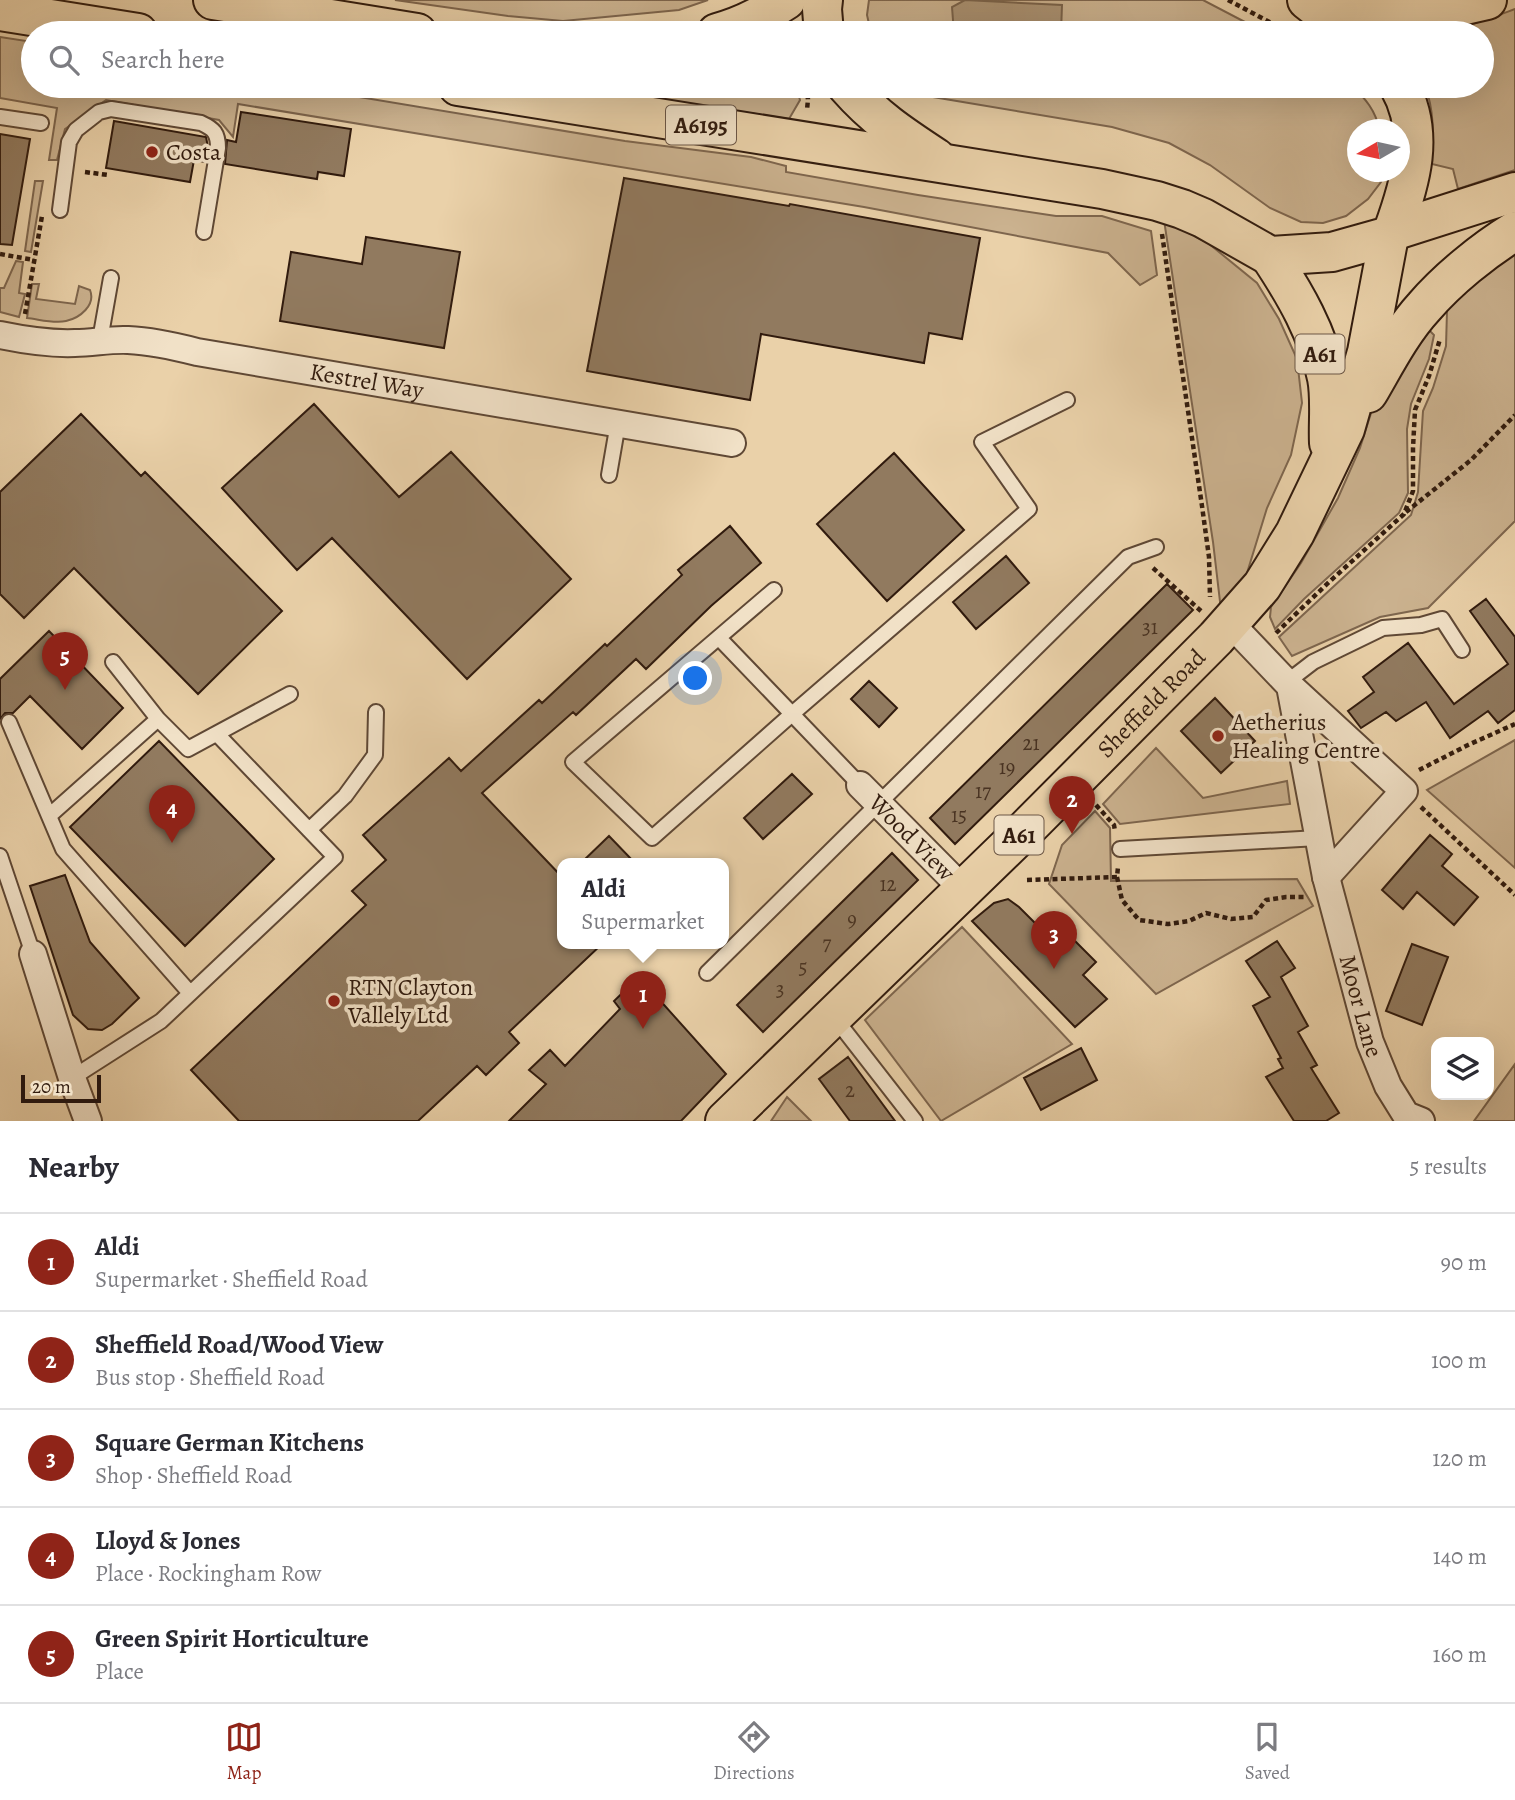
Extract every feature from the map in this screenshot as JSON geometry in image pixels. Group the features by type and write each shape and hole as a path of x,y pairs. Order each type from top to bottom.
{"highway":[{"path":"213,0 343,21"},
{"path":"751,21 786,0"},
{"path":"823,0 823,21"},
{"path":"1307,0 1334,21"},
{"path":"1336,0 1401,12 1443,10 1487,0"},
{"path":"0,11 63,21"},
{"name":"A6195","path":"531,98 944,163"},
{"name":"A61","path":"858,98 875,116 944,163 1102,189 1157,201 1203,218 1270,256"},
{"name":"A61","path":"1391,234 1411,175 1413,129 1405,98"},
{"path":"1270,256 1332,252 1515,192"},
{"path":"1337,446 1423,307 1467,266 1515,231"},
{"name":"Sheffield Road","path":"725,1121 964,890 1262,586 1288,544 1337,446 1367,352 1391,234"},
{"name":"Sheffield Road","path":"1270,256 1305,313 1320,353 1337,446"}],"street":[{"name":"Kestrel Way","path":"10,337 74,343 125,339 156,341 197,352 732,443"},
{"path":"1219,627 1289,684 1401,787 1326,877"},
{"name":"Moor Lane","path":"1289,684 1326,877 1370,1042 1388,1086 1406,1115 1421,1121"},
{"name":"Wood View","path":"860,785 964,890"},
{"path":"33,954 88,1121"}],"lane":[{"path":"60,210 69,142 76,130 99,112 111,109 201,123 213,128 218,135 218,148 204,232"},
{"path":"0,117 41,123"},
{"path":"100,341 111,278"},
{"path":"774,590 573,762 652,838 1029,509 982,442 1067,400"},
{"path":"609,475 618,424"},
{"path":"707,973 1128,557 1156,547"},
{"path":"1289,684 1313,662 1383,628 1443,620 1462,650"},
{"path":"719,638 860,785"},
{"path":"113,662 158,719 188,749 290,694"},
{"path":"309,830 345,796 375,755 376,712"},
{"path":"49,816 158,719"},
{"path":"9,722 63,849 190,993"},
{"path":"72,1078 160,1021 334,857 217,734"},
{"path":"1120,849 1318,838"},
{"path":"0,856 33,954"},
{"path":"834,1016 915,1121"}],"path":[{"path":"1228,0 1267,21"},
{"path":"66,169 108,175"},
{"path":"1157,201 1219,627"},
{"path":"10,337 34,260 43,206"},
{"path":"0,254 34,260"},
{"path":"1404,514 1471,460 1515,415"},
{"path":"1136,553 1219,627"},
{"path":"1515,724 1428,765 1401,787 1515,895"},
{"path":"1074,780 1114,825 1120,849 1117,877 1122,900 1139,920 1168,924 1189,921 1206,913 1231,919 1253,917 1266,900 1307,897"},
{"path":"1027,880 1117,877"}],"shaded area":[{"path":"395,0 708,0 679,10 563,21"},
{"path":"869,0 1203,0 1243,21 868,21"},
{"path":"965,0 1062,5 1061,21 953,21 952,7"},
{"path":"1515,9 1515,170 1458,189 1453,169 1432,164 1432,115 1428,98 1494,98 1494,21 1480,21"},
{"path":"0,37 21,40 21,98 365,98 625,141 751,157 786,166 786,172 918,195 1056,216 1102,216 1151,231 1157,275 1140,285 1108,253 864,207 238,104 233,137 219,120 106,100 65,129 57,160 49,160 57,108 0,98"},
{"path":"651,98 799,98 789,119"},
{"path":"939,98 1363,98 1376,119 1347,119 1347,182 1381,182 1368,199 1346,216 1323,223 1301,222 1270,208 1210,165 1169,143 1112,127"},
{"path":"35,181 43,181 31,252 25,251"},
{"path":"1164,220 1208,243 1257,283 1279,319 1297,359 1302,403 1291,455 1267,508 1247,573 1221,610 1213,542"},
{"path":"1515,242 1515,521 1428,608 1380,617 1292,656 1279,637 1411,515 1418,492 1423,411 1446,346 1447,311 1443,302"},
{"path":"16,261 23,262 19,293 25,294 19,317 0,312 0,288 4,288"},
{"path":"32,284 39,284 36,299 75,304 79,286 90,290 91,301 81,314 66,321 51,322 27,318"},
{"path":"1424,325 1434,335 1429,359 1411,404 1407,429 1408,493 1399,513 1275,629 1270,617 1271,607 1301,563 1338,498 1360,448 1373,407"},
{"path":"1515,740 1515,868 1427,790"},
{"path":"1156,748 1203,798 1287,781 1290,804 1120,824 1103,804"},
{"path":"1095,811 1110,828 1111,881 1297,879 1313,906 1156,994 1049,884 1062,845"},
{"path":"962,927 1072,1044 941,1121 865,1020"},
{"path":"1515,1064 1515,1121 1474,1121 1489,1100 1494,1100 1494,1093"},
{"path":"787,1097 811,1121 771,1121"}],"building":[{"path":"241,112 351,129 344,176 318,172 317,179 225,164 227,140 236,142"},
{"name":"Costa","path":"114,121 206,137 206,162 194,160 190,182 106,168"},
{"path":"0,134 30,139 12,245 0,244"},
{"path":"624,178 980,238 962,339 929,333 924,363 761,334 750,400 587,371"},
{"path":"366,237 460,252 444,348 280,321 291,252 362,264"},
{"path":"314,404 399,497 451,452 571,579 467,679 332,538 297,570 222,488"},
{"path":"81,414 141,476 145,472 282,611 198,694 74,568 24,618 0,594 0,492"},
{"path":"894,453 964,530 887,601 817,524"},
{"path":"730,526 761,563 711,606 646,669 636,659 576,715 573,712 482,793 557,872 557,949 597,949 509,1032 519,1043 486,1075 477,1066 418,1121 239,1121 191,1070 366,905 352,891 386,860 363,835 449,758 461,771 539,700 542,703 682,575 678,570"},
{"path":"1006,556 1029,583 976,629 953,602"},
{"path":"1167,584 1193,610 955,844 930,818"},
{"path":"1486,599 1515,637 1515,710 1498,723 1488,711 1450,738 1426,702 1396,721 1386,712 1361,728 1348,711 1374,692 1363,677 1408,643 1454,704 1508,664 1470,611"},
{"path":"49,631 123,708 82,749 30,696 13,713 5,713 0,719 0,679"},
{"path":"869,681 897,708 879,727 851,699"},
{"name":"Aetherius Healing Centre","path":"1215,698 1255,741 1221,773 1181,731"},
{"path":"159,741 274,859 185,946 70,827"},
{"path":"792,774 812,794 763,839 744,818"},
{"path":"1430,835 1452,854 1442,866 1478,897 1454,925 1417,892 1403,909 1382,890"},
{"path":"609,836 630,858 586,858"},
{"path":"892,853 918,880 763,1032 737,1005"},
{"path":"65,875 90,942 139,998 102,1030 88,1029 73,1015 30,886"},
{"path":"1008,899 1040,928 1051,917 1096,962 1083,975 1107,999 1075,1027 972,921 994,903"},
{"path":"1277,941 1295,968 1281,977 1308,1026 1298,1032 1317,1065 1311,1068 1339,1113 1326,1121 1294,1121 1266,1077 1283,1068 1278,1059 1281,1058 1253,1006 1270,997 1246,961"},
{"path":"1412,944 1448,957 1422,1025 1386,1011"},
{"path":"639,977 726,1074 681,1121 509,1121 546,1084 529,1070 550,1050 565,1066 620,1009 614,1001"},
{"path":"1081,1048 1097,1080 1041,1110 1024,1078"},
{"path":"848,1057 895,1121 850,1121 819,1079"}],"place":[{"name":"Costa","path":"152,152"},
{"name":"Green Spirit Horticulture","path":"65,690"},
{"name":"Aetherius Healing Centre","path":"1218,736"},
{"name":"Sheffield Road/Wood View","path":"1072,834"},
{"name":"Lloyd & Jones","path":"172,843"},
{"name":"Square German Kitchens","path":"1054,969"},
{"name":"RTN Clayton Vallely Ltd","path":"334,1001"},
{"name":"Aldi","path":"643,1029"}]}
